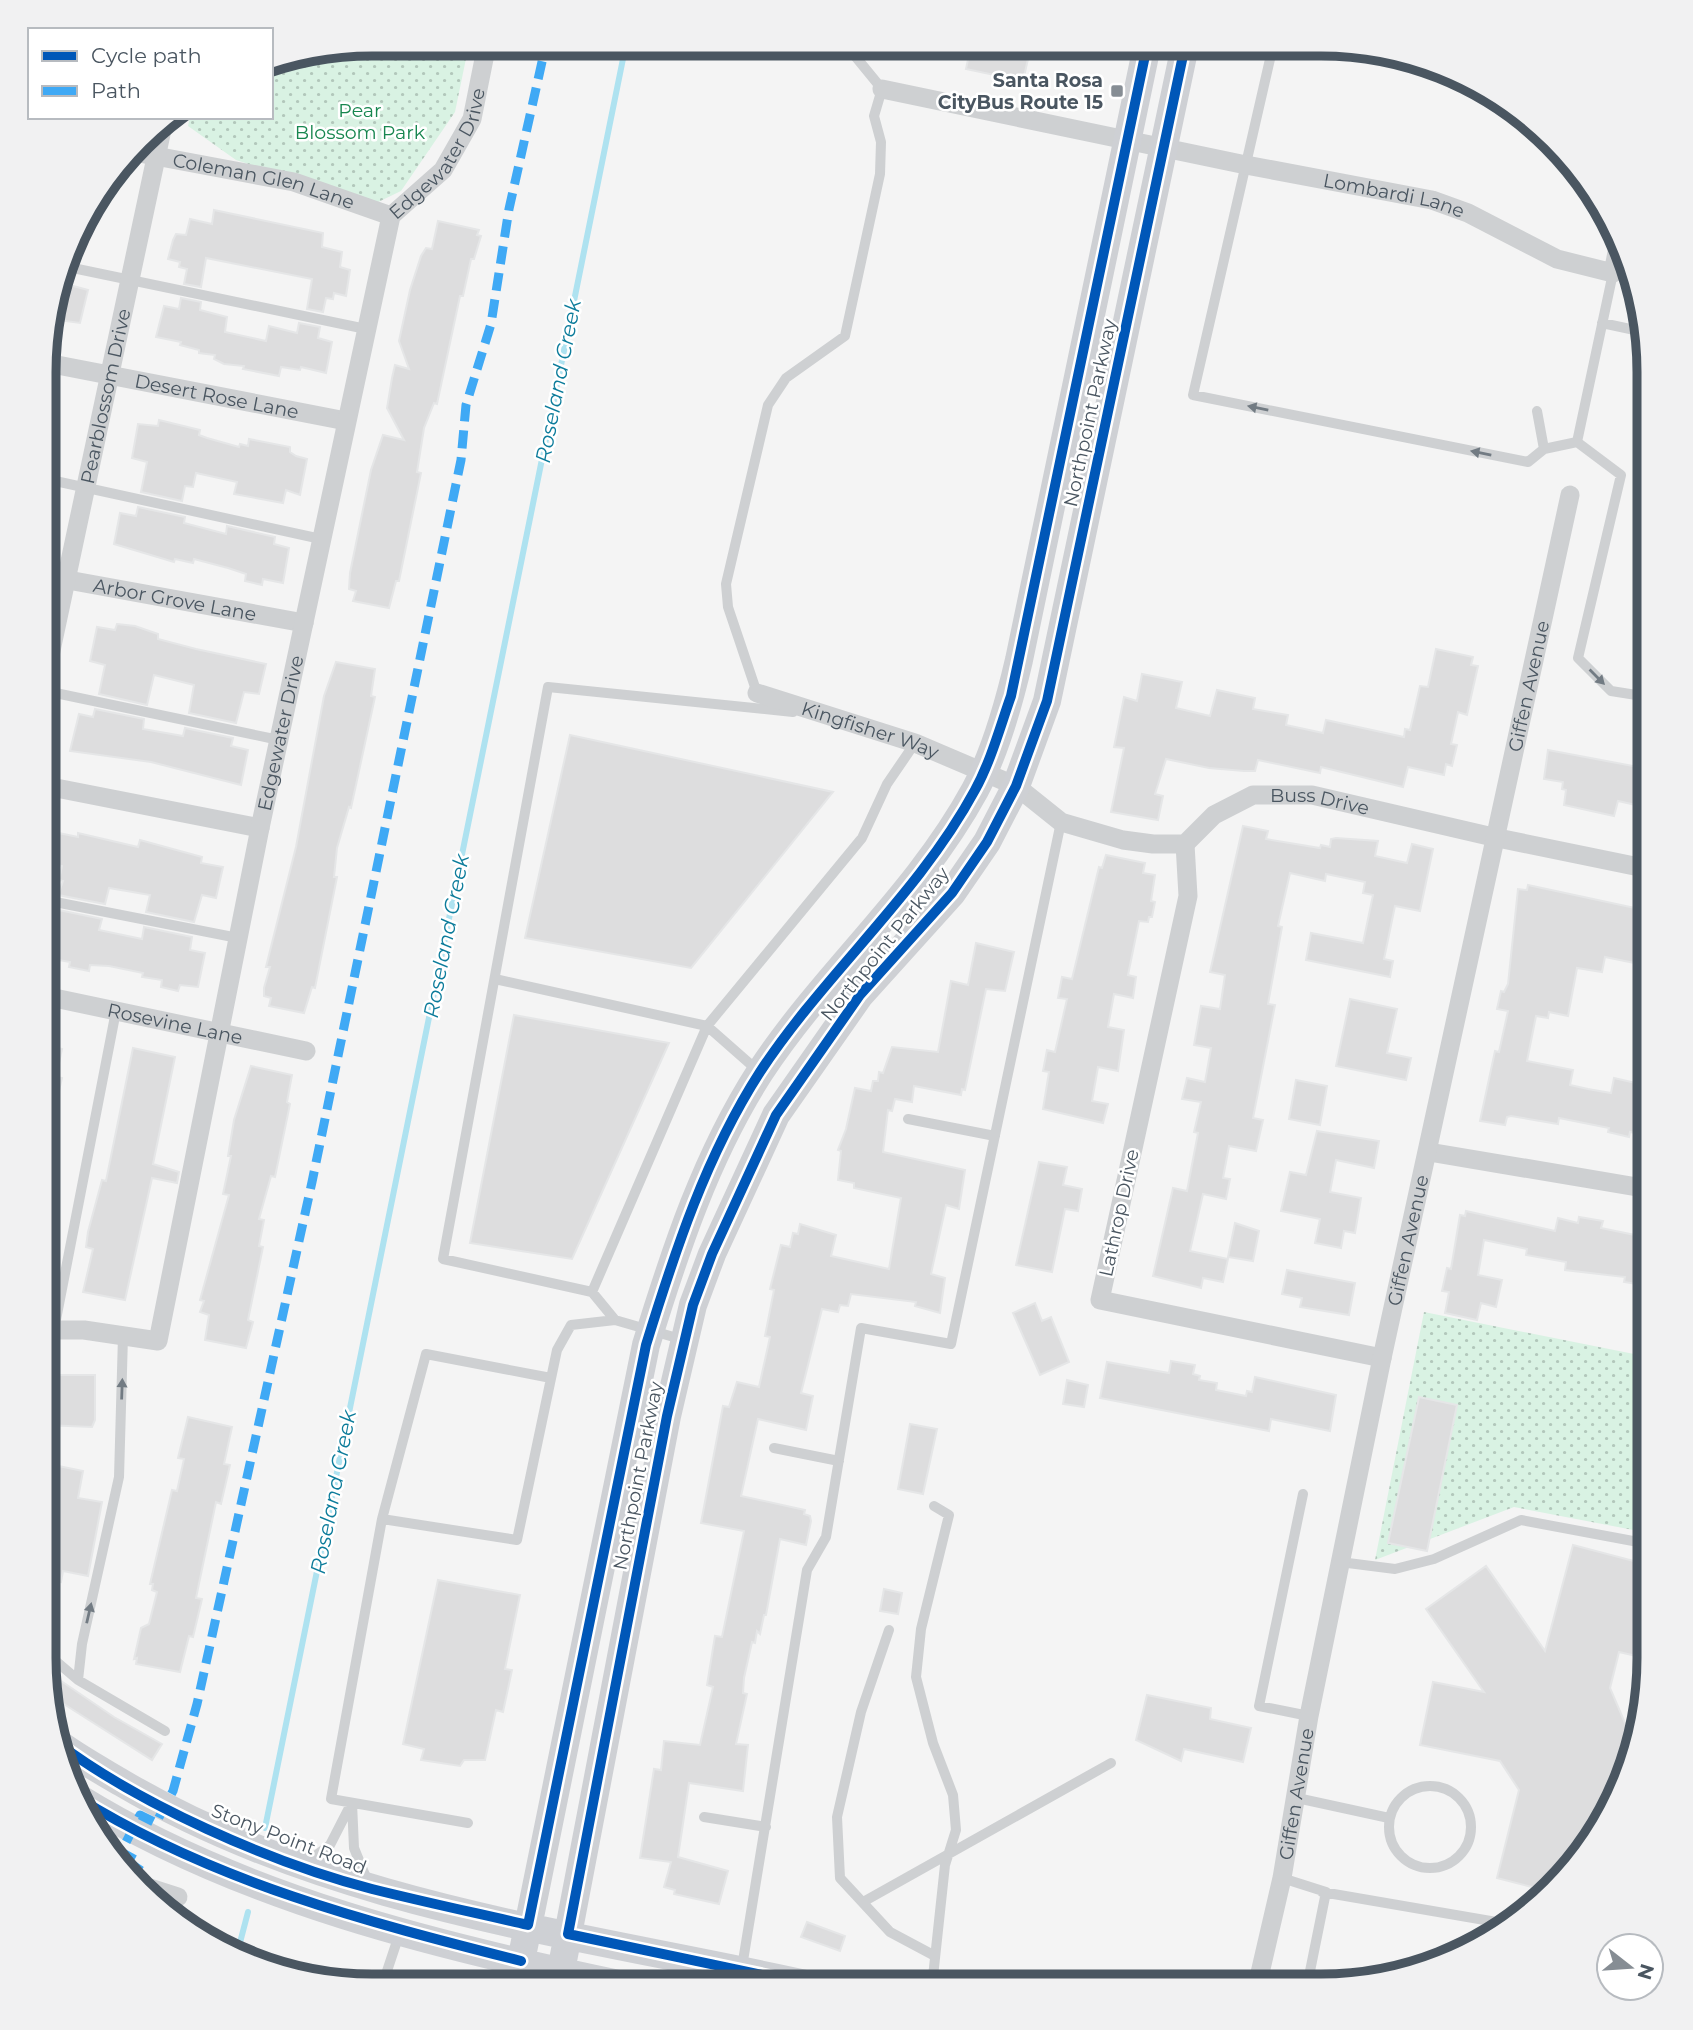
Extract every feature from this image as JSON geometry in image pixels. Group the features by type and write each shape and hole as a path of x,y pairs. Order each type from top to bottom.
{"street":[{"name":"Edgewater Drive","path":"56,1331 158,1341 260,828 391,216 443,170 455,150 472,119 485,56"},
{"name":"Northpoint Parkway","path":"521,1961 650,1331 688,1215 760,1072 817,993 934,855 976,788 1007,706 1020,660 1145,56"},
{"name":"Northpoint Parkway","path":"561,1971 684,1340 712,1254 776,1115 860,995 952,893 987,842 1016,786 1047,701 1183,56"},
{"name":"Lombardi Lane","path":"881,89 1246,165 1432,200 1481,219 1557,259 1613,273"},
{"name":"Pearblossom Drive","path":"56,578 86,488 161,137"},
{"name":"Coleman Glen Lane","path":"144,154 294,182 391,216"},
{"path":"1613,273 1616,259"},
{"name":"Desert Rose Lane","path":"56,365 346,421"},
{"name":"Giffen Avenue","path":"1260,1974 1282,1878 1309,1716 1382,1358 1429,1152 1493,837 1570,495"},
{"name":"Arbor Grove Lane","path":"56,578 304,623"},
{"name":"Kingfisher Way","path":"757,693 915,743 1016,786"},
{"path":"1016,786 1062,822 1123,840 1185,844"},
{"path":"56,788 260,828"},
{"name":"Buss Drive","path":"1185,844 1214,815 1253,795 1312,795 1493,837 1637,867"},
{"name":"Lathrop Drive","path":"1185,844 1188,896 1100,1300 1382,1358"},
{"name":"Rosevine Lane","path":"56,998 306,1052"},
{"path":"1429,1152 1637,1187"},
{"name":"Stony Point Road","path":"70,1750 185,1818 301,1866 371,1889 760,1974"},
{"path":"93,1806 167,1846 296,1900 400,1931 574,1974"}],"lane":[{"path":"757,693 728,607 726,584 768,405 786,378 845,336 880,174 881,142 874,116 881,89 855,56"},
{"path":"1271,56 1193,395 1528,463 1544,450 1577,442"},
{"path":"74,268 366,329"},
{"path":"1577,442 1613,273 1621,275"},
{"path":"1602,323 1634,330"},
{"path":"1537,411 1544,450"},
{"path":"1577,442 1621,475 1583,627 1578,658 1611,691 1637,695"},
{"path":"56,482 321,539"},
{"path":"615,1320 592,1292 443,1259 548,687 819,714"},
{"path":"56,693 279,740"},
{"path":"592,1292 707,1026 862,838 887,784 915,743"},
{"path":"741,1970 807,1570 826,1537 861,1328 951,1344 1062,822"},
{"path":"56,902 238,938"},
{"path":"495,979 707,1026 760,1072"},
{"path":"56,1297 116,1011"},
{"path":"908,1119 995,1136"},
{"path":"382,1520 517,1540 557,1350 571,1325 615,1320 684,1340"},
{"path":"78,1680 82,1644 119,1477 123,1336"},
{"path":"468,1823 331,1799 382,1520 426,1354 551,1378"},
{"path":"774,1448 839,1461"},
{"path":"1303,1494 1259,1706 1309,1716"},
{"path":"933,1974 949,1854 957,1830 953,1795 933,1743 916,1677 921,1629 949,1516 934,1506"},
{"path":"1340,1562 1395,1569 1434,1559 1521,1520 1637,1542"},
{"path":"889,1630 861,1712 837,1817 840,1878 891,1932 935,1956"},
{"path":"56,1661 78,1680 165,1731"},
{"path":"863,1902 1111,1763"},
{"path":"1438,1785 1454,1791 1465,1803 1471,1818 1471,1835 1465,1850 1454,1861 1438,1868 1422,1868 1407,1862 1395,1850 1389,1835 1389,1818 1395,1803 1407,1792 1422,1786 1438,1785"},
{"path":"1297,1798 1389,1818"},
{"path":"301,1866 330,1845 352,1802"},
{"path":"352,1802 354,1848 371,1889"},
{"path":"704,1817 766,1827"},
{"path":"1282,1878 1326,1892 1309,1974"},
{"path":"1322,1892 1495,1922"},
{"path":"386,1974 400,1931"}],"green space":[{"name":"Pear Blossom Park","path":"467,56 455,112 401,191 374,204 236,160 188,126 190,119 273,119 273,72 290,67 352,57"},
{"path":"1424,1312 1637,1355 1637,1531 1514,1507 1375,1560"}],"building":[{"path":"969,56 1029,56 1023,81 966,69"},
{"path":"214,210 323,233 322,247 342,252 340,267 350,270 346,296 334,293 333,299 326,298 323,312 307,309 312,279 206,258 201,287 184,284 187,269 179,267 180,262 168,259 173,240 176,234 186,235 190,219 212,224"},
{"path":"438,221 479,230 477,235 481,236 474,259 471,259 463,296 460,296 437,404 434,403 424,428 417,472 421,473 399,581 396,581 389,608 353,601 356,591 349,589 350,573 371,470 383,435 404,440 387,408 395,365 409,369 399,341 410,290 421,256 426,248 432,249"},
{"path":"69,285 88,290 80,323 61,320"},
{"path":"181,298 201,302 200,310 227,317 225,332 266,341 269,326 297,333 299,323 320,327 318,338 332,342 326,373 301,367 300,370 281,367 279,376 243,369 244,366 224,364 214,359 215,355 199,353 199,350 180,345 181,342 156,337 164,306 179,309"},
{"path":"159,420 200,430 199,435 239,447 240,444 248,446 249,439 290,447 290,452 307,459 300,495 286,490 283,503 234,494 237,482 196,473 193,487 185,486 182,501 141,492 147,462 132,458 138,424 158,426"},
{"path":"138,507 185,517 184,523 226,534 227,526 275,537 274,544 289,548 283,583 263,579 262,585 245,581 246,574 228,568 194,559 193,563 175,559 174,562 114,544 120,513 136,516"},
{"path":"117,624 135,626 158,634 158,639 266,664 259,694 244,692 236,723 189,713 194,685 154,675 147,705 99,694 105,665 90,661 97,627 115,630"},
{"path":"1436,649 1473,657 1471,665 1478,666 1467,715 1458,712 1451,744 1457,745 1452,766 1446,764 1444,775 1408,767 1403,787 1321,767 1320,773 1258,760 1255,771 1244,771 1209,768 1166,759 1155,794 1163,796 1158,820 1111,812 1124,748 1114,747 1124,697 1137,701 1142,674 1182,682 1176,708 1210,716 1217,690 1255,698 1253,709 1288,715 1286,725 1323,733 1326,720 1404,737 1405,729 1410,730 1420,686 1428,687"},
{"path":"336,662 375,669 371,696 375,697 351,808 349,807 337,848 334,877 337,877 315,988 312,987 304,1013 269,1006 271,998 264,996 264,988 270,967 266,967 296,847 324,696"},
{"path":"95,709 144,719 143,729 183,736 185,728 233,738 231,746 248,750 241,785 151,762 70,751 79,714 93,717"},
{"path":"570,735 833,792 691,968 525,938"},
{"path":"1548,750 1637,767 1637,805 1618,801 1614,816 1564,805 1566,790 1562,789 1563,782 1544,779"},
{"path":"1243,826 1268,831 1266,839 1320,848 1321,845 1330,847 1331,839 1336,838 1378,841 1375,856 1407,863 1412,844 1433,849 1420,911 1395,906 1384,959 1393,961 1390,977 1306,960 1311,933 1363,943 1373,895 1363,893 1365,882 1326,874 1325,881 1290,873 1278,926 1282,927 1268,1004 1275,1005 1253,1118 1263,1120 1256,1151 1229,1146 1223,1178 1230,1179 1226,1199 1203,1194 1190,1251 1228,1259 1223,1282 1203,1278 1201,1288 1153,1276 1173,1188 1187,1191 1198,1133 1194,1132 1201,1102 1182,1099 1187,1078 1205,1082 1211,1048 1194,1045 1201,1006 1220,1009 1225,975 1210,972"},
{"path":"56,832 78,837 78,833 138,847 140,840 202,857 201,863 223,867 216,898 202,895 194,922 146,912 150,895 109,888 105,904 58,895 63,881 59,880 62,866 56,865"},
{"path":"1106,855 1145,863 1143,873 1155,875 1151,901 1155,902 1152,917 1149,917 1148,922 1139,921 1128,975 1136,977 1133,998 1114,994 1108,1027 1124,1030 1118,1071 1098,1067 1092,1101 1108,1104 1103,1123 1043,1109 1049,1072 1043,1071 1047,1050 1055,1052 1067,999 1058,998 1062,977 1072,979 1099,867 1102,868"},
{"path":"1528,885 1637,908 1637,964 1605,957 1602,972 1577,968 1568,1016 1549,1012 1548,1018 1536,1016 1527,1061 1573,1070 1570,1085 1588,1089 1611,1093 1614,1078 1637,1083 1637,1133 1630,1132 1629,1137 1608,1132 1609,1128 1559,1118 1558,1124 1511,1116 1507,1117 1505,1125 1480,1121 1495,1051 1499,1052 1508,1011 1497,1009 1501,991 1504,992 1508,984 1518,889 1527,890"},
{"path":"56,909 102,919 99,930 142,939 144,927 192,937 190,950 205,953 198,987 180,985 178,991 161,987 162,980 142,977 143,973 90,965 89,971 69,967 70,962 56,960"},
{"path":"976,943 1014,952 1005,991 986,989 965,1090 962,1089 961,1095 914,1086 912,1102 895,1099 892,1111 888,1110 883,1152 965,1170 959,1209 946,1205 931,1274 945,1278 940,1313 915,1306 916,1302 851,1294 848,1306 840,1305 838,1312 822,1309 801,1393 813,1396 806,1430 758,1419 741,1496 805,1510 804,1514 810,1516 811,1521 806,1545 780,1539 766,1615 760,1634 757,1631 755,1643 752,1642 744,1678 743,1693 747,1694 736,1744 748,1745 743,1791 689,1783 678,1857 728,1871 719,1904 674,1894 675,1890 664,1887 671,1862 640,1858 654,1769 661,1770 664,1741 700,1745 713,1687 707,1685 715,1636 722,1637 744,1531 701,1523 723,1406 729,1407 737,1382 759,1387 770,1337 765,1336 774,1290 770,1289 781,1245 790,1247 793,1233 798,1234 800,1224 836,1235 831,1256 889,1269 901,1198 854,1188 854,1183 838,1180 841,1151 838,1150 846,1129 855,1088 871,1091 873,1081 878,1081 879,1072 883,1073 892,1047 938,1052 951,981 968,985"},
{"path":"1350,999 1397,1009 1387,1053 1411,1058 1406,1080 1336,1066"},
{"path":"514,1015 669,1043 572,1259 470,1243"},
{"path":"56,1048 62,1049 56,1077"},
{"path":"133,1048 175,1057 153,1164 179,1172 177,1183 152,1178 125,1300 83,1292 93,1249 86,1247 88,1232 102,1180 106,1181"},
{"path":"251,1066 292,1075 287,1102 290,1104 275,1177 271,1176 259,1219 264,1220 259,1246 263,1247 248,1320 253,1322 246,1348 205,1340 209,1315 200,1312 204,1301 200,1300 229,1195 223,1194 231,1156 228,1156 234,1120"},
{"path":"56,1077 62,1078 56,1103"},
{"path":"1296,1080 1327,1086 1320,1125 1289,1119"},
{"path":"1317,1131 1379,1141 1374,1168 1336,1160 1330,1192 1361,1198 1355,1233 1344,1231 1341,1248 1315,1243 1320,1219 1281,1211 1290,1172 1306,1175"},
{"path":"1039,1162 1067,1167 1063,1185 1082,1189 1078,1211 1065,1209 1052,1272 1016,1265"},
{"path":"1466,1211 1555,1231 1558,1218 1578,1223 1579,1217 1603,1221 1601,1228 1635,1235 1637,1222 1637,1284 1624,1282 1625,1277 1565,1270 1566,1262 1526,1255 1527,1249 1484,1240 1478,1275 1502,1280 1496,1307 1481,1303 1477,1320 1445,1313 1449,1292 1442,1291 1447,1268 1451,1269 1460,1215 1465,1216"},
{"path":"1235,1223 1259,1231 1253,1261 1228,1257"},
{"path":"1287,1270 1355,1283 1349,1315 1300,1307 1302,1298 1282,1294"},
{"path":"1035,1303 1042,1321 1051,1317 1069,1362 1040,1375 1013,1313"},
{"path":"1171,1361 1195,1365 1193,1374 1200,1376 1199,1380 1217,1383 1216,1390 1246,1396 1247,1391 1252,1392 1255,1377 1336,1395 1330,1431 1271,1419 1269,1431 1100,1398 1107,1362 1169,1373"},
{"path":"56,1375 95,1375 95,1420 92,1427 56,1426"},
{"path":"1067,1380 1088,1385 1084,1407 1063,1404"},
{"path":"1419,1397 1457,1405 1427,1551 1388,1543"},
{"path":"188,1417 232,1427 224,1464 230,1465 221,1504 216,1502 196,1598 202,1599 193,1637 189,1636 180,1672 136,1664 137,1658 134,1659 141,1628 149,1624 157,1592 152,1590 153,1584 150,1584 172,1490 177,1491 184,1459 178,1458"},
{"path":"910,1424 937,1429 923,1494 898,1489"},
{"path":"56,1465 83,1471 78,1498 102,1502 88,1576 63,1571 61,1582 56,1581"},
{"path":"1573,1545 1637,1562 1637,1656 1619,1652 1610,1688 1628,1731 1626,1740 1613,1779 1595,1816 1572,1850 1537,1888 1497,1878 1519,1790 1500,1761 1420,1745 1433,1682 1484,1692 1426,1609 1486,1566 1545,1651"},
{"path":"438,1580 520,1595 505,1669 512,1670 503,1712 496,1710 485,1760 464,1760 460,1766 421,1760 424,1749 403,1744"},
{"path":"884,1589 902,1593 898,1614 880,1611"},
{"path":"57,1678 114,1717 162,1744 152,1760 59,1701"},
{"path":"1147,1695 1211,1708 1210,1719 1251,1728 1243,1762 1184,1749 1181,1761 1136,1740"},
{"path":"807,1922 845,1936 840,1951 801,1937"}],"waterway":[{"name":"Roseland Creek","path":"265,1828 624,56"},
{"name":"Roseland Creek","path":"239,1945 248,1912"}],"marked path":[{"path":"122,1851 140,1815 156,1823 173,1791 197,1704 312,1182 461,460 466,405 491,324 509,209 543,56"},
{"path":"124,1854 141,1863 137,1869"}],"cycle path":[{"path":"71,1752 165,1809 292,1864 372,1889 528,1925 646,1345 668,1274 694,1205 723,1137 760,1072 813,1001 900,899 952,828 986,767 1011,696 1145,56"},
{"path":"758,1974 568,1934 667,1416 693,1305 712,1254 776,1115 860,995 952,893 987,842 1016,786 1047,701 1183,56"},
{"path":"93,1806 182,1853 292,1896 406,1931 521,1961"}],"place":[{"name":"Santa Rosa CityBus Route 15","path":"1117,91"}]}
